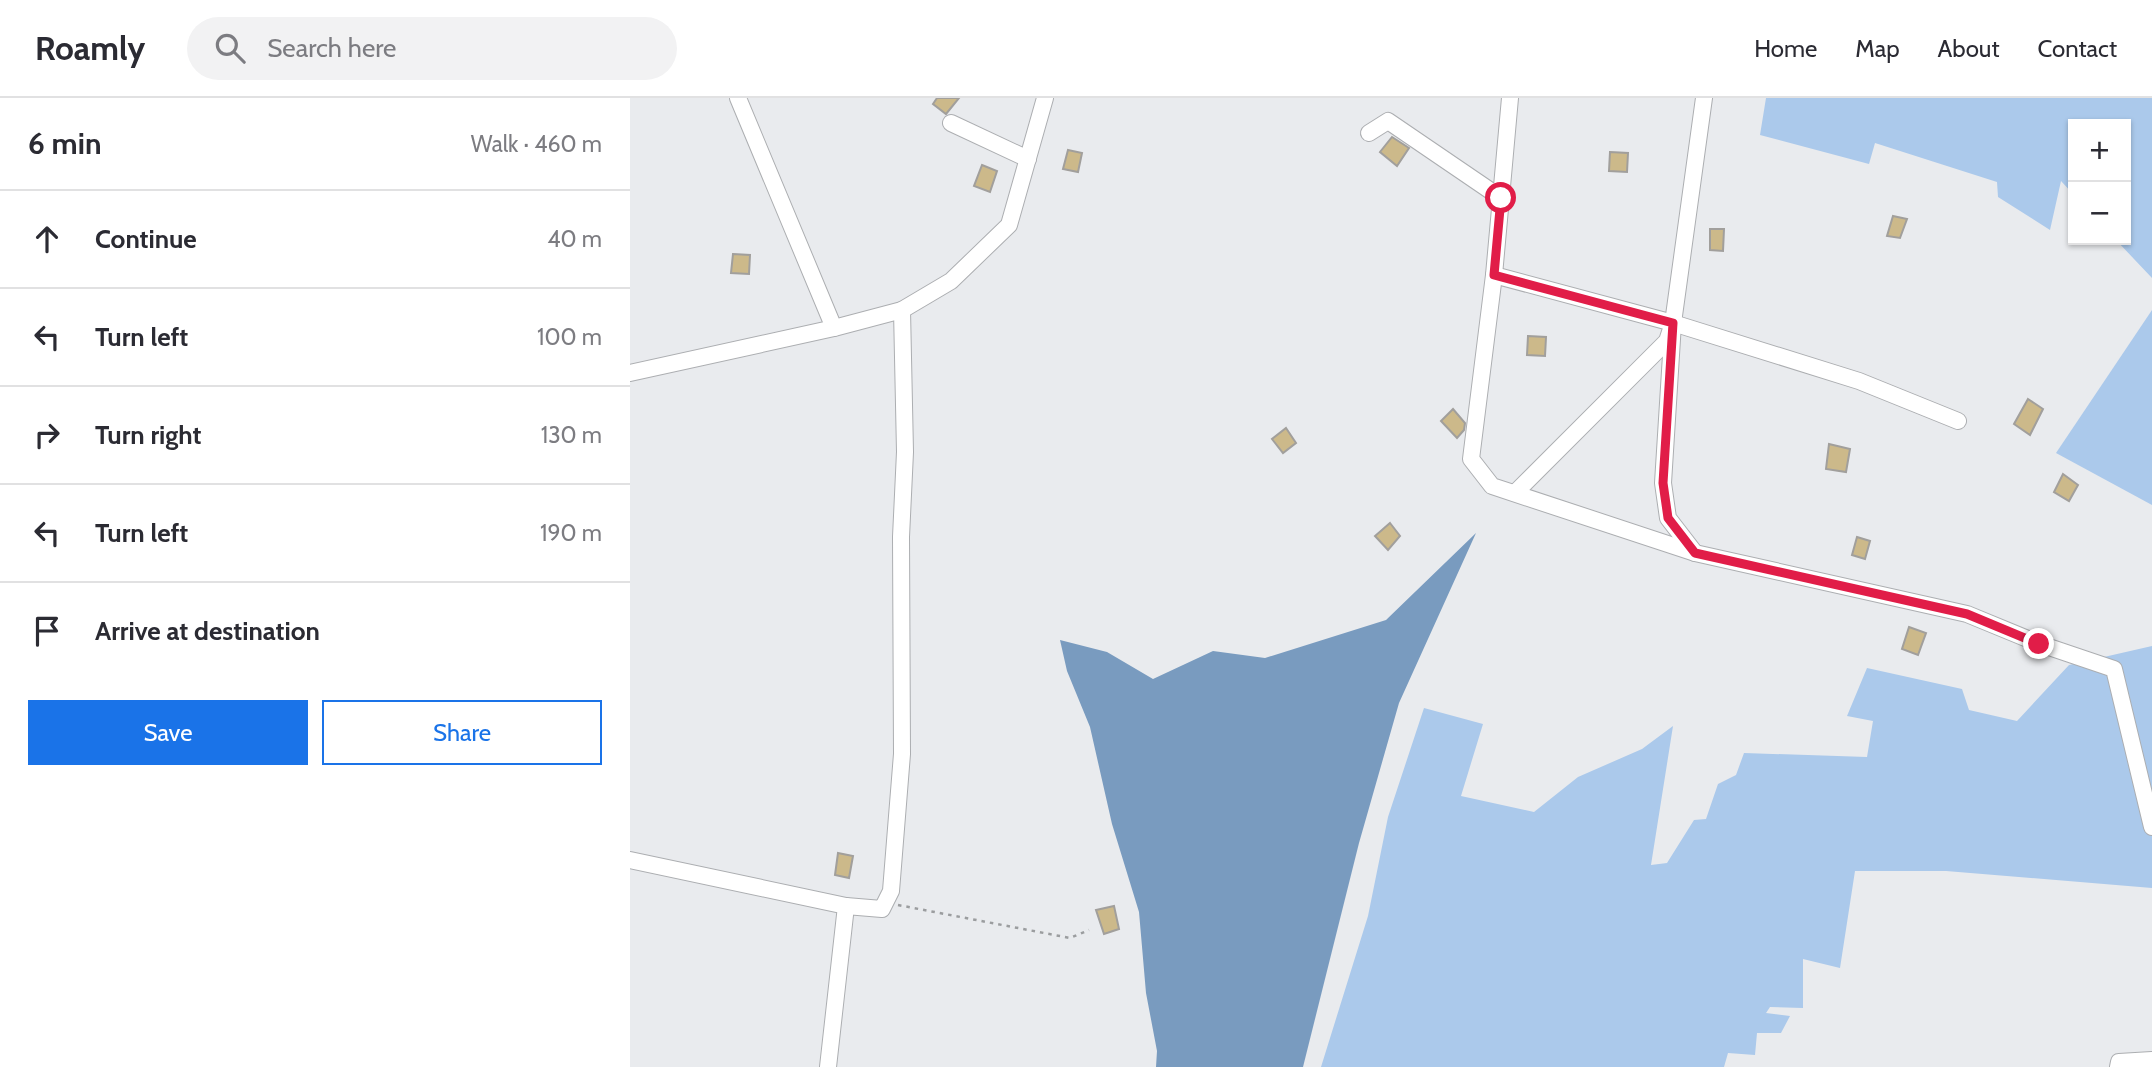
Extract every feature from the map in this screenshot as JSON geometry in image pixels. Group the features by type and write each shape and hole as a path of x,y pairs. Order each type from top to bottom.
{"street":[{"path":"738,98 834,328"},
{"path":"630,373 834,328 902,310 951,281 1009,225 1045,98"},
{"path":"1510,98 1494,275 1471,459 1492,485 1695,553 1967,614 2039,644 2114,669 2152,827"},
{"path":"1695,553 1668,518 1663,483 1673,323 1704,98"},
{"path":"1369,133 1388,121 1501,198"},
{"path":"951,123 1028,159"},
{"path":"1494,275 1673,323 1859,381 1958,421"},
{"path":"630,860 846,906 882,909 891,891 902,754 901,537 905,452 902,310"},
{"path":"1515,493 1667,341 1673,323"},
{"path":"828,1067 846,906"},
{"path":"2118,1067 2119,1062 2152,1060"}],"path":[{"path":"885,903 1070,938 1089,930"}],"shaded area":[{"path":"1766,98 2152,98 2152,278 2121,245 2131,245 2131,119 2068,119 2068,189 2061,181 2050,230 1998,197 1997,182 1875,143 1869,164 1760,135"},
{"path":"2152,310 2152,505 2056,453"},
{"path":"1476,533 1399,703 1359,843 1303,1067 1156,1067 1157,1051 1146,993 1139,912 1112,824 1090,727 1067,671 1060,640 1107,652 1153,679 1213,651 1265,658 1386,620"},
{"path":"2152,646 2152,888 1946,871 1855,871 1840,968 1803,959 1803,1008 1770,1007 1766,1013 1790,1016 1781,1033 1757,1033 1755,1055 1728,1053 1724,1067 1321,1067 1368,916 1388,817 1424,708 1483,724 1461,796 1534,812 1578,777 1642,749 1673,726 1651,865 1667,863 1694,820 1706,819 1718,784 1736,775 1744,753 1867,757 1873,721 1847,716 1867,668 1962,689 1969,710 2017,721 2069,665"}],"building":[{"path":"937,98 959,98 946,114 933,104"},
{"path":"1392,137 1409,148 1397,166 1380,152"},
{"path":"1068,150 1082,153 1078,172 1063,169"},
{"path":"1610,152 1628,153 1627,172 1609,171"},
{"path":"982,165 997,171 990,192 974,186"},
{"path":"1893,216 1907,219 1900,238 1887,236"},
{"path":"1710,229 1724,229 1723,251 1710,250"},
{"path":"733,254 750,255 749,274 731,273"},
{"path":"1528,336 1546,337 1545,356 1527,355"},
{"path":"2028,399 2043,409 2030,435 2014,424"},
{"path":"1453,409 1465,423 1464,430 1457,438 1441,421"},
{"path":"1286,428 1296,443 1283,453 1272,439"},
{"path":"1829,444 1850,449 1846,472 1826,469"},
{"path":"2063,474 2078,485 2069,501 2054,492"},
{"path":"1390,523 1400,536 1388,550 1375,536"},
{"path":"1857,537 1870,541 1865,559 1852,555"},
{"path":"1909,627 1926,633 1918,655 1902,649"},
{"path":"838,853 853,856 849,878 835,875"},
{"path":"1114,906 1119,929 1104,934 1096,910"}],"route":[{"path":"1501,198 1494,275 1673,323 1663,483 1668,518 1695,553 1967,614 2039,644"}]}
